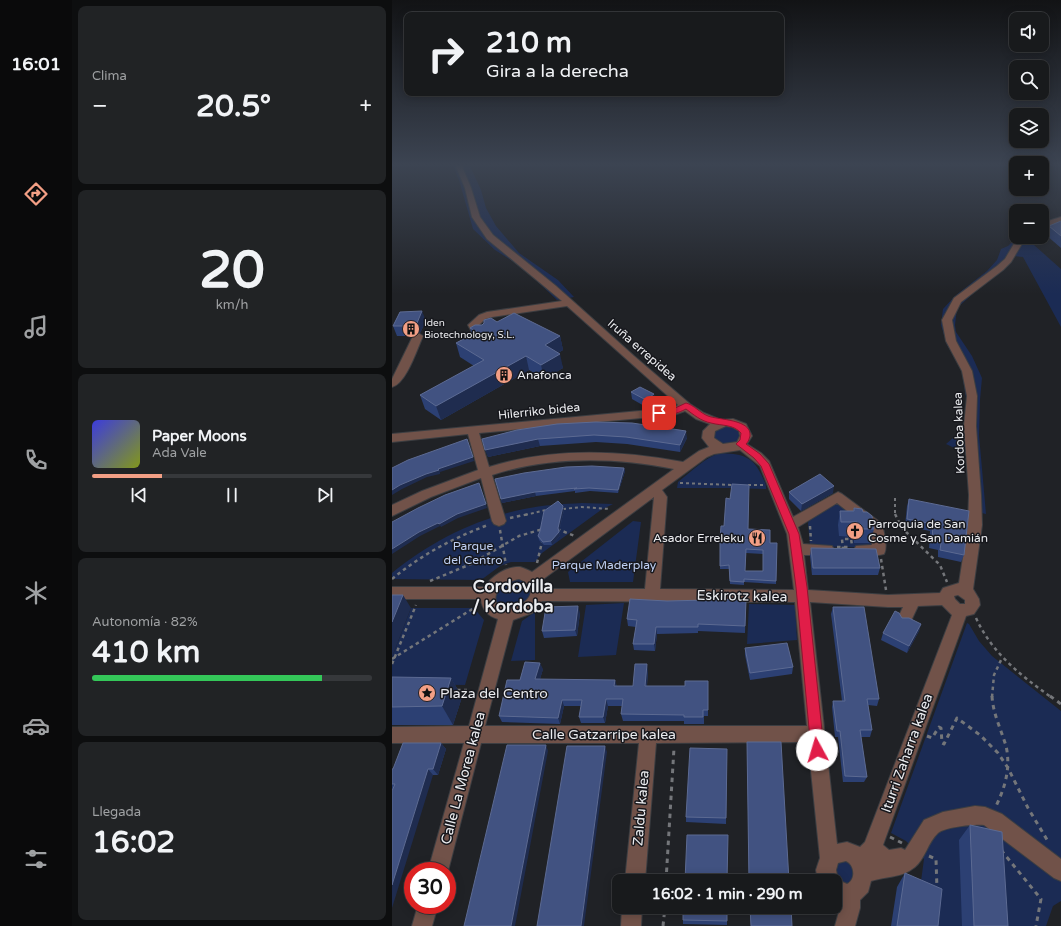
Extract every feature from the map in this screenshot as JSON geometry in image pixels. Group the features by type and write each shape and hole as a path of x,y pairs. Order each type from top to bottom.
{"street":[{"name":"Iruña errepidea","path":"473,207 476,217 485,231 502,248 529,268 686,406 700,416 719,423"},
{"path":"1049,224 1061,220"},
{"name":"Kordoba kalea","path":"954,594 973,544 975,525 975,495 970,426 972,396 967,372 951,341 947,320 957,300 1000,268 1008,260 1018,244"},
{"path":"482,335 476,332 473,325 482,317 490,314 524,310 568,302"},
{"path":"392,384 398,380 418,336"},
{"path":"619,363 630,358"},
{"name":"Hilerriko bidea","path":"392,438 674,411 686,406"},
{"path":"700,416 709,438 714,445 725,448"},
{"path":"535,572 539,588 538,595 530,607 523,611 508,615 494,610 490,606 488,599 489,593 498,581 513,574 535,572 582,542 703,454 711,450 741,444 746,436 743,428 732,423 719,423 714,426 703,454"},
{"path":"472,431 499,521"},
{"path":"741,444 762,460 794,534 797,549 829,858 827,874"},
{"path":"392,511 439,487 464,478 543,459 577,456 615,456 648,459 685,467"},
{"path":"652,595 661,497 654,489"},
{"path":"790,525 838,497 876,526 879,550 797,549"},
{"path":"392,593 489,593"},
{"path":"954,594 972,598 973,601 966,609 950,605 954,594"},
{"name":"Eskirotz kalea","path":"538,595 822,596 868,600 913,601 954,594"},
{"path":"905,618 913,601"},
{"name":"Iturri Zaharra kalea","path":"842,892 855,892 862,884 865,861 966,609"},
{"name":"Calle La Morea kalea","path":"440,862 508,615"},
{"name":"Calle Gatzarripe kalea","path":"392,735 816,734"},
{"name":"Zaldu kalea","path":"636,874 648,735"},
{"path":"829,858 833,854 844,851 879,869 900,866 910,860 931,827 943,821 975,814 985,816 995,821 1061,872"},
{"path":"842,892 850,908 846,926"},
{"path":"422,926 425,914"},
{"path":"631,926 632,914"}],"path":[{"path":"677,482 681,484 736,485"},
{"path":"742,485 773,485"},
{"path":"895,498 895,516 902,528 940,565 954,594"},
{"path":"499,521 506,568"},
{"path":"427,583 463,568 521,535 537,529 546,528 544,535"},
{"path":"553,529 568,532 582,542"},
{"path":"535,572 542,541"},
{"path":"879,550 887,596"},
{"path":"392,664 416,605"},
{"path":"393,659 474,608"},
{"path":"966,609 995,652 1061,704"},
{"path":"993,812 1005,787 1008,768 1007,751 995,719 992,699 992,686 996,670 1002,658"},
{"path":"456,690 467,690"},
{"path":"927,735 932,738 939,727 941,728 942,743 944,744 958,718 980,735 998,753 1008,768 1028,808 1052,848"},
{"path":"666,874 675,734"},
{"path":"889,836 936,859 937,896"},
{"path":"1000,848 1041,899 1036,926"},
{"path":"663,926 664,914"}],"green space":[{"path":"467,207 486,207 496,226 519,253 558,280 574,297 557,300 522,267 495,250 473,229"},
{"path":"1010,244 1033,244 1061,269 1061,327 1023,257 1015,256 957,308 955,325 956,332 972,356 982,378 979,435 986,514 969,510 967,454 946,444 953,438 968,444 966,398 961,367 947,345 941,325 943,309 955,296 987,271 997,260 1001,249"},
{"path":"722,427 731,427 736,429 741,435 736,442 732,444 721,443 713,439 715,431"},
{"path":"720,453 739,455 749,459 754,463 761,474 766,489 677,488 678,482 703,462"},
{"path":"843,498 880,548 810,546 808,523 810,518"},
{"name":"Parque del Centro","path":"582,503 613,504 601,510 542,553 535,562 511,562 500,566 481,580 392,579 392,573 422,551 471,525 506,513 524,509"},
{"name":"Parque Maderplay","path":"633,521 641,522 633,582 570,582 568,572"},
{"path":"516,579 522,580 530,586 532,595 525,604 508,610 499,606 496,602 496,592 504,583"},
{"path":"624,603 616,655 578,657 586,605"},
{"path":"749,604 795,605 797,640 747,644"},
{"path":"411,608 474,608 484,620 465,685 392,684 392,657"},
{"path":"535,612 535,660 511,661 522,621"},
{"path":"967,623 979,641 992,656 1061,711 1061,901 1053,906 1046,926 929,926 919,896 924,859 906,841 891,833"},
{"path":"845,860 852,863 855,883 842,885 842,874 835,874 833,869 837,861"}],"building":[{"path":"1061,221 1061,236 1049,226"},
{"path":"422,311 417,323 413,322 408,326 393,326 400,312"},
{"path":"514,313 560,336 545,345 560,354 541,365 526,356 436,406 420,395 484,360 456,343 477,332 470,328 475,325 482,325 484,320 491,318 497,322"},
{"path":"640,387 654,394 646,400 631,392"},
{"path":"596,422 632,423 686,431 680,445 626,437 594,435 538,439 485,450 482,439 517,430 557,424"},
{"path":"467,439 473,457 438,469 439,470 400,485 392,490 392,468 408,460"},
{"path":"592,466 624,468 618,490 589,488 574,489 577,488 535,492 501,499 495,479 566,467"},
{"path":"820,474 834,486 802,504 789,492"},
{"path":"479,483 486,504 457,514 439,524 438,523 419,532 392,549 392,522 445,495"},
{"name":"Asador Erreleku","path":"732,484 749,485 748,529 770,530 770,543 777,543 776,581 744,579 744,582 730,581 729,565 720,566 721,526 724,526 726,498 730,499","holes":["746,549 763,550 763,571 745,571"]},
{"path":"909,499 969,511 964,555 940,550 941,543 932,541 933,524 907,519"},
{"path":"558,501 563,506 558,528 559,532 551,541 543,542 538,536 544,511"},
{"path":"854,508 862,509 863,512 867,512 872,516 874,529 857,529 857,522 841,522 840,511 854,511"},
{"path":"811,548 876,549 880,568 813,568"},
{"path":"392,595 403,595 392,622"},
{"path":"630,599 667,601 709,599 746,600 745,626 698,624 698,627 656,627 654,644 633,644 637,620 627,619"},
{"path":"578,606 575,630 542,631 546,607"},
{"path":"833,607 864,607 879,699 867,699 872,730 860,730 867,777 845,776 840,731 837,731 833,701 845,701"},
{"path":"895,611 899,613 902,618 909,618 921,624 909,646 883,633"},
{"path":"787,643 793,667 750,673 745,648"},
{"path":"525,662 540,663 535,679 615,680 614,686 633,686 635,664 647,664 645,686 685,686 685,681 708,681 708,710 703,710 703,717 684,717 684,715 621,714 623,699 606,699 603,717 579,717 582,700 562,700 558,718 499,716 507,680 520,680"},
{"path":"392,677 451,678 442,706 392,707"},
{"path":"747,742 781,742 789,874 749,874"},
{"path":"403,743 441,743 433,769 428,769 392,885 392,791 395,784 392,784 392,769"},
{"path":"507,745 546,745 511,926 464,926"},
{"path":"567,746 605,746 581,926 537,926"},
{"path":"690,748 727,749 726,818 686,817"},
{"path":"970,825 1002,832 1008,926 974,926"},
{"path":"687,835 728,835 727,874 685,874"},
{"path":"905,873 942,889 938,926 897,926"},
{"path":"683,914 727,914 727,921 683,920"},
{"path":"750,914 791,914 792,926 751,926"}],"place":[{"name":"Iden Biotechnology, S.L.","path":"411,329"},
{"name":"Anafonca","path":"504,375"},
{"name":"Parroquia de San Cosme y San Damián","path":"855,531"},
{"name":"Asador Erreleku","path":"757,538"},
{"name":"Plaza del Centro","path":"427,693"}],"district":[{"name":"Cordovilla / Kordoba","path":"513,596"}],"route":[{"path":"659,413 674,411 686,406 700,416 711,421 719,423 726,422 738,425 746,432 745,441 741,444 765,464 794,534 797,549 802,587 817,750"}]}
